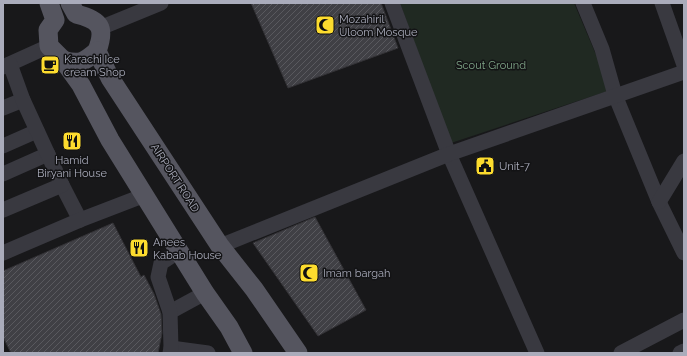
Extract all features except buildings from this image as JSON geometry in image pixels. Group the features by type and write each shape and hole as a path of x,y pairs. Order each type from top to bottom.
{"main road":[{"path":"63,60 72,63 80,63 88,59 97,51 101,41 100,28 96,21 73,8 64,14 52,11 48,30 49,46 63,60 81,85 110,140 205,293 229,327 243,353"},
{"name":"AIRPORT ROAD","path":"97,51 110,78 220,246 254,288 298,353"}],"street":[{"path":"100,28 160,3"},
{"path":"392,3 449,154 537,353"},
{"path":"583,3 602,49 615,95 659,202 684,253"},
{"path":"662,3 684,65"},
{"path":"49,46 6,65 80,220"},
{"path":"220,246 449,154 684,72"},
{"path":"3,108 23,100"},
{"path":"3,146 37,131"},
{"path":"3,174 48,154"},
{"path":"659,202 684,161"},
{"path":"3,210 62,185"},
{"path":"3,253 80,220 145,195"},
{"path":"179,251 161,263 158,277 170,312 171,350 208,353"},
{"path":"170,312 205,293"},
{"path":"621,353 684,320"},
{"path":"680,353 684,350"}],"green space":[{"name":"Scout Ground","path":"400,3 574,3 611,90 451,143"}],"place":[{"name":"Mozahiril Uloom Mosque","path":"325,25"},
{"name":"Karachi Ice cream Shop","path":"50,65"},
{"name":"Hamid Biryani House","path":"72,141"},
{"name":"Unit-7","path":"485,166"},
{"name":"Anees Kabab House","path":"139,248"},
{"name":"Imam bargah","path":"309,273"}]}
